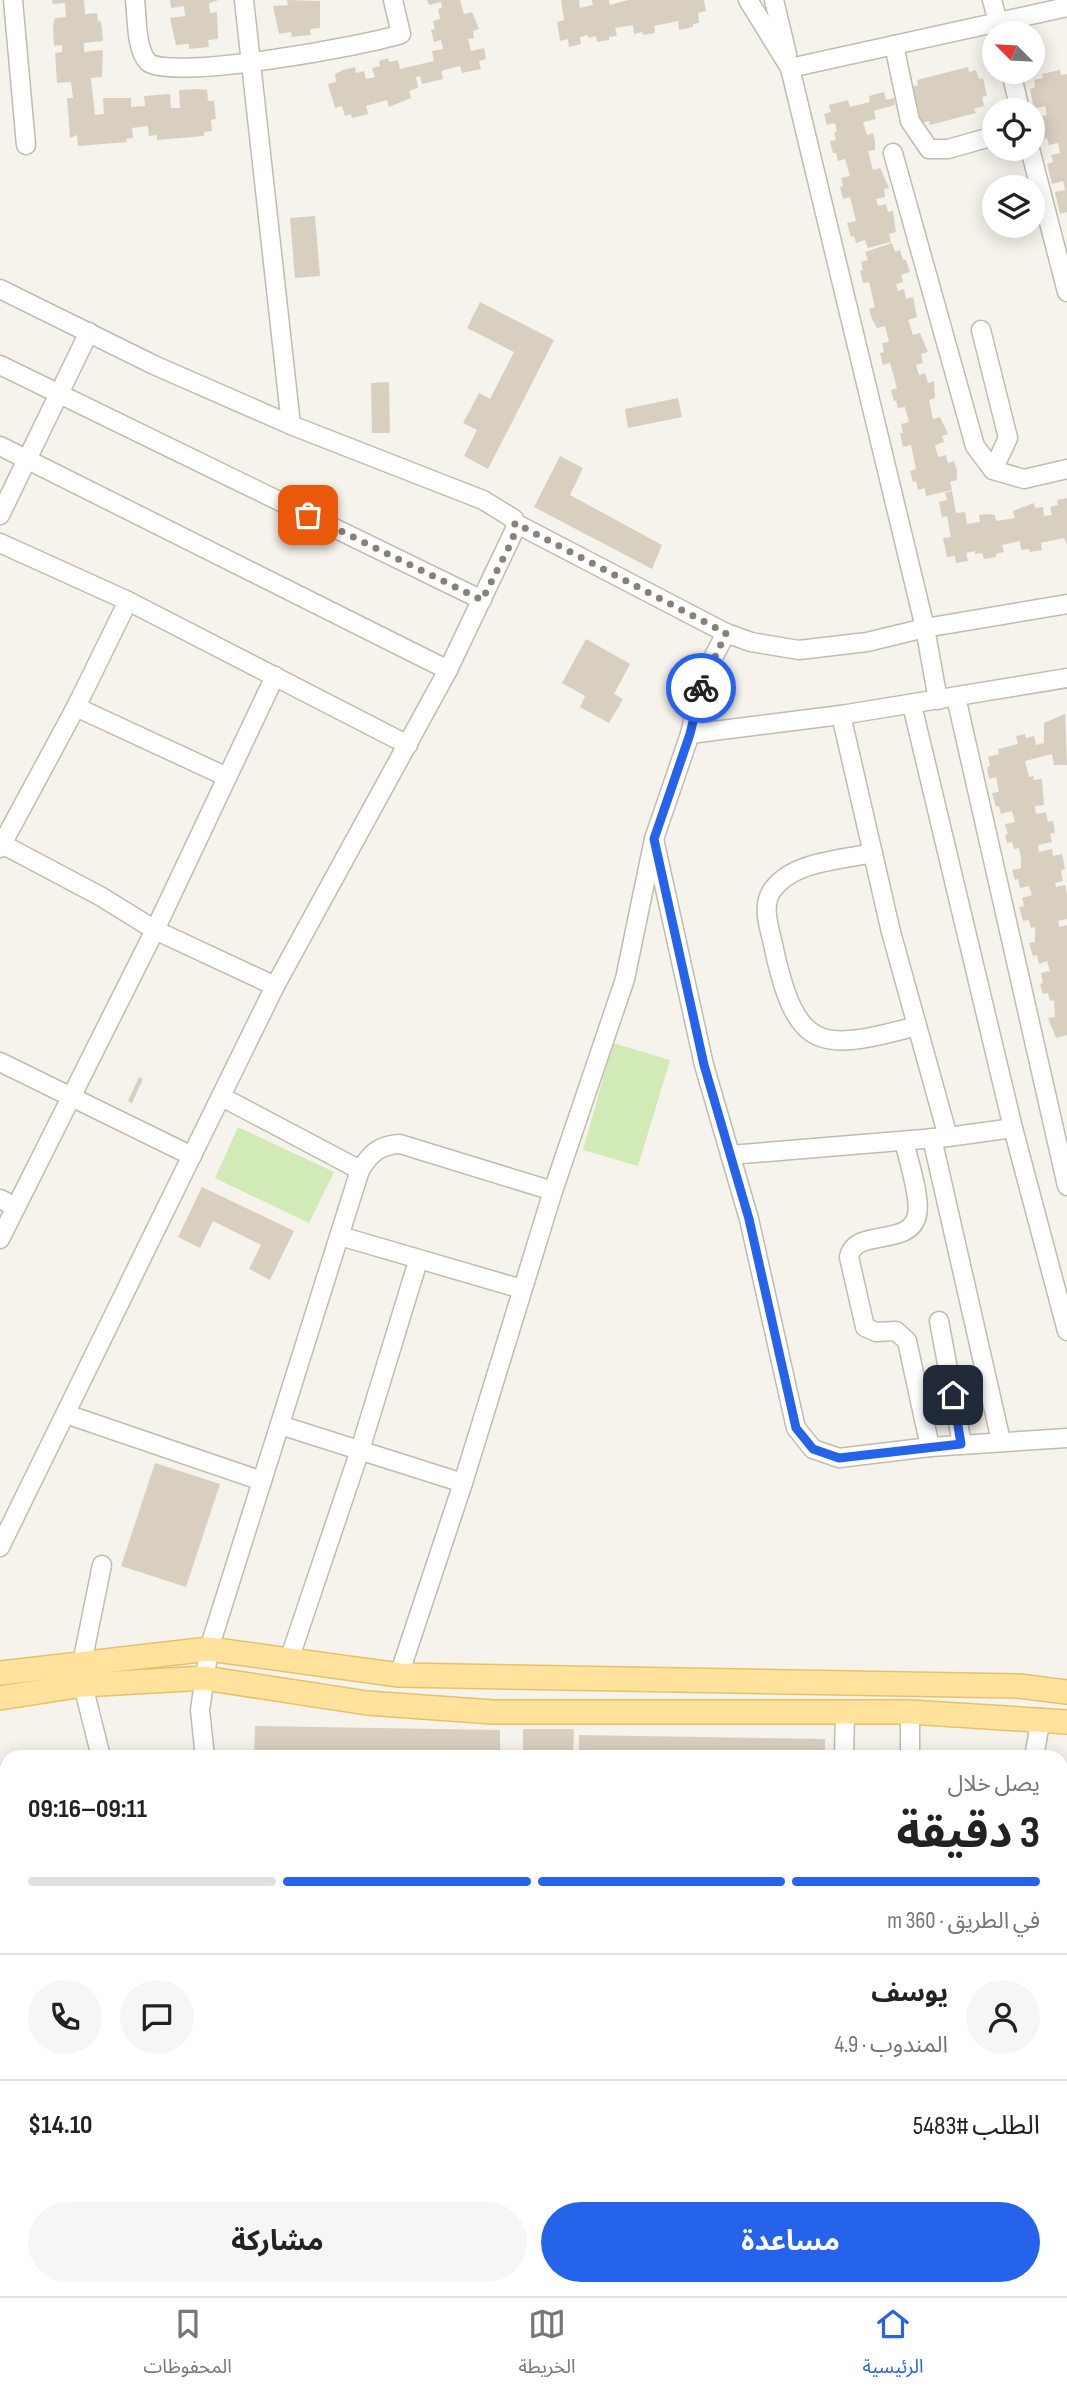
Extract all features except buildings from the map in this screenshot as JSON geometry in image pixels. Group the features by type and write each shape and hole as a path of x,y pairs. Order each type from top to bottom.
{"main road":[{"path":"0,1698 82,1674 209,1648 399,1675 1019,1686 1067,1692"},
{"path":"0,1673 204,1678 367,1703 441,1710 910,1712 1041,1718 1067,1722"}],"street":[{"path":"13,0 26,145"},
{"path":"135,0 140,41 151,64 173,67 250,62 371,44 401,34 393,0"},
{"path":"244,0 291,425"},
{"path":"748,0 790,68"},
{"path":"774,0 925,628 947,699 1059,1121 1067,1186"},
{"path":"992,0 997,21"},
{"path":"1018,21 1067,6"},
{"path":"790,68 894,45 982,30"},
{"path":"894,45 910,121 929,149 948,149 982,139"},
{"path":"893,153 975,446 993,470 1024,479 1067,469"},
{"path":"1033,161 1067,292"},
{"path":"0,289 153,365 291,425 482,500 502,510 515,523 726,633 751,642 799,650 867,642 925,628 1067,604"},
{"path":"981,330 1008,438 993,470"},
{"path":"0,515 89,332"},
{"path":"0,365 482,600"},
{"path":"0,446 448,670"},
{"path":"0,1547 275,986 448,670 513,539 515,523"},
{"path":"0,543 128,601 408,745"},
{"path":"128,601 76,707 1,845 100,896 155,930 275,986"},
{"path":"399,1675 464,1483 553,1191 625,979 654,839 690,734 703,677 726,633"},
{"path":"0,1239 8,1203 71,1097 155,930 275,676"},
{"path":"690,734 912,705 1067,678"},
{"path":"912,705 1013,1128 1067,1331"},
{"path":"76,707 227,777"},
{"path":"841,715 891,932 917,1026 1001,1441"},
{"path":"654,839 704,1065 749,1219 793,1415 803,1440 825,1456 839,1458 961,1444 1067,1438"},
{"path":"873,853 798,869 771,893 766,912 785,996 802,1027 826,1040 851,1041 917,1026"},
{"path":"0,1062 192,1156"},
{"path":"222,1097 360,1170"},
{"path":"730,1155 940,1138 1013,1128"},
{"path":"904,1140 918,1206 916,1218 904,1232 859,1243 852,1249 849,1258 865,1327 876,1332 896,1331 907,1341 930,1447"},
{"path":"204,1750 200,1710 209,1648 360,1170 383,1144 400,1144 553,1191"},
{"path":"340,1236 418,1261 522,1289"},
{"path":"289,1660 360,1450 418,1261"},
{"path":"939,1321 961,1444"},
{"path":"66,1414 262,1481"},
{"path":"280,1425 464,1483"},
{"path":"99,1750 82,1674 102,1565"},
{"path":"844,1750 845,1712"},
{"path":"910,1712 910,1750"},
{"path":"1035,1750 1041,1718"}],"green space":[{"path":"613,1043 670,1060 638,1166 583,1150"},
{"path":"238,1127 334,1172 309,1223 215,1178"}],"way so far":[{"path":"308,515 482,600 513,539 515,523 726,633 703,677 701,688"}],"route":[{"path":"701,688 690,734 654,839 704,1065 749,1219 796,1428 803,1440 813,1449 825,1456 839,1458 961,1444 953,1395"}]}
